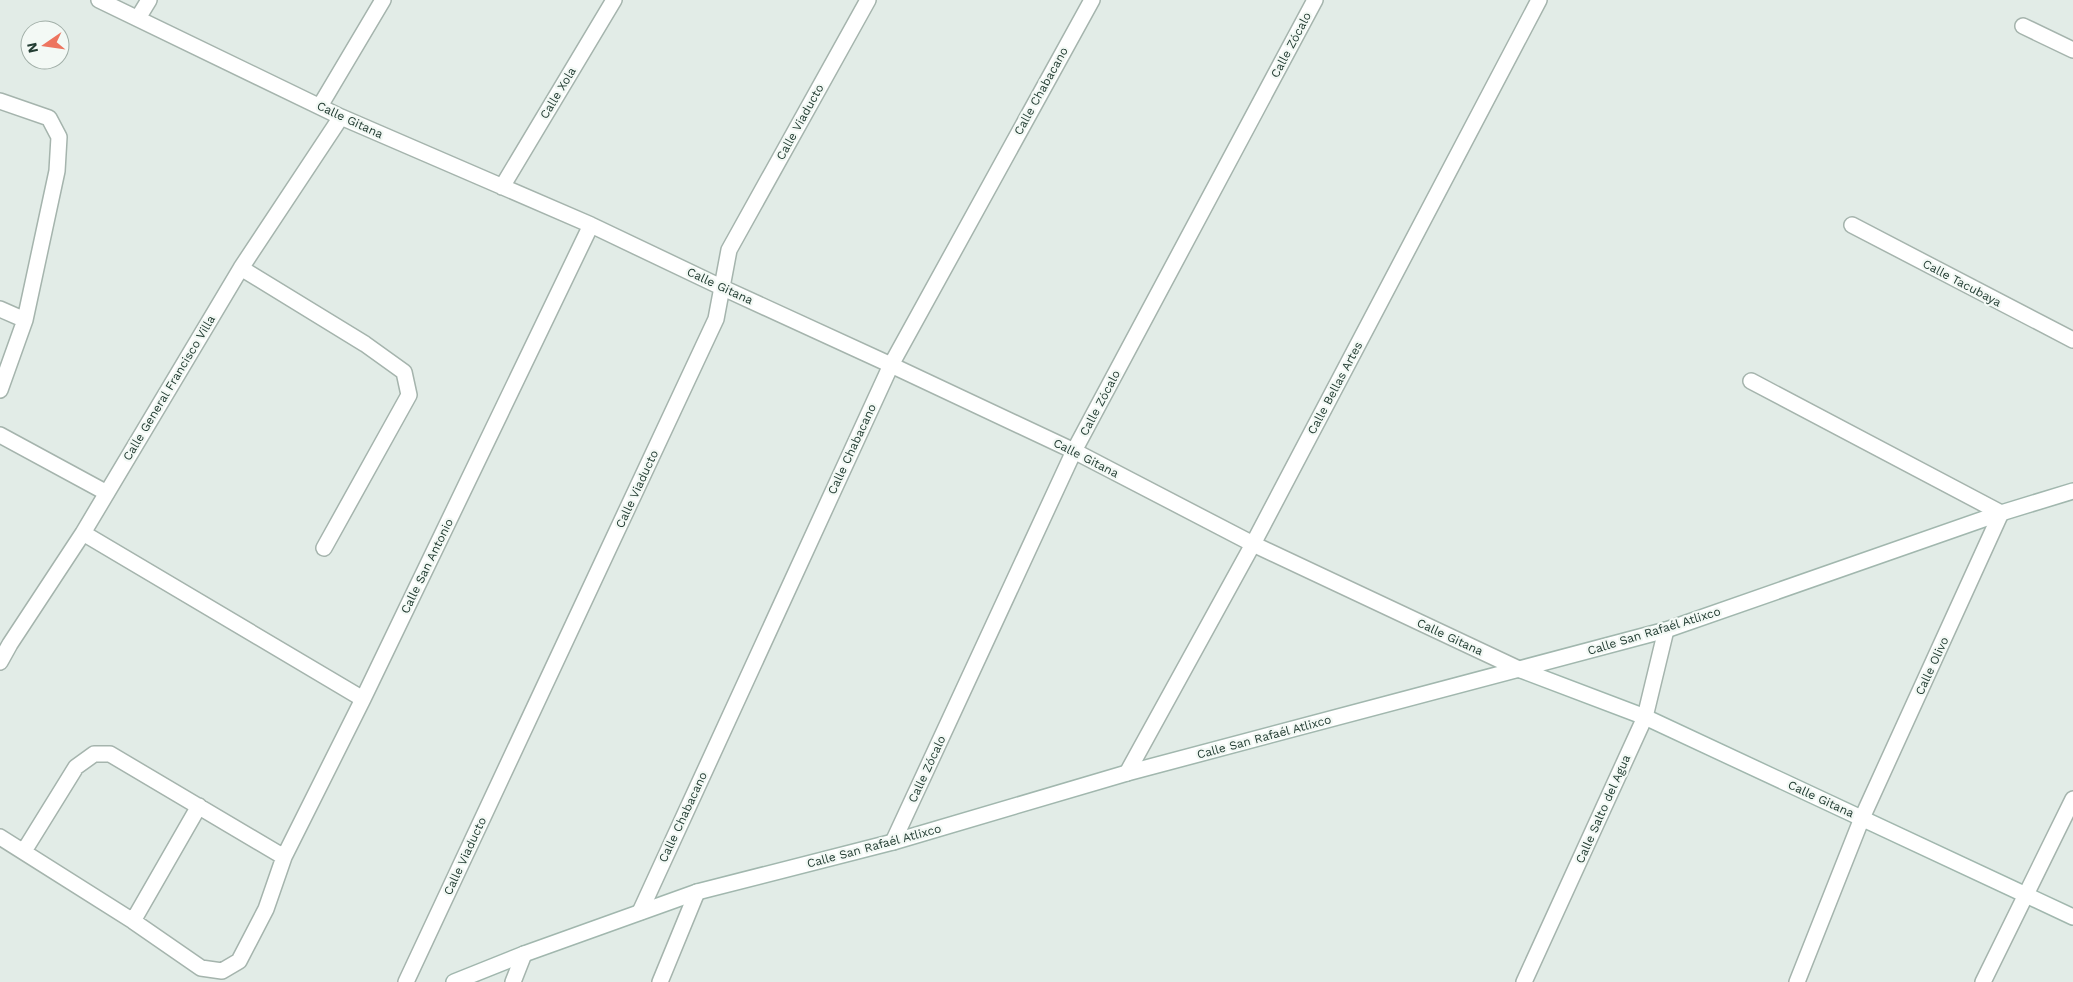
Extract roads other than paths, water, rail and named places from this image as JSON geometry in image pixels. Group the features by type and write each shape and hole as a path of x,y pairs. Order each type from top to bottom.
{"street":[{"name":"Calle Gitana","path":"99,0 341,117 591,225 1074,451 1253,544 1521,670 1645,718 2073,917"},
{"path":"138,18 149,0"},
{"path":"320,106 383,0"},
{"name":"Calle Xola","path":"502,187 614,0"},
{"name":"Calle Viaducto","path":"406,982 716,319 729,250 868,0"},
{"name":"Calle Chabacano","path":"640,912 891,365 1092,0"},
{"name":"Calle Zócalo","path":"893,842 1074,451 1315,0"},
{"name":"Calle Bellas Artes","path":"1127,773 1253,544 1540,0"},
{"path":"2023,26 2073,50"},
{"path":"0,101 49,118 59,137 57,171 25,320 0,390"},
{"name":"Calle General Francisco Villa","path":"0,662 5,641 82,534 241,268 341,117"},
{"name":"Calle San Antonio","path":"0,836 133,921 201,968 222,971 239,961 266,909 284,857 363,699 591,225"},
{"name":"Calle Tacubaya","path":"1852,225 2073,340"},
{"path":"241,268 364,344 404,372 409,395 324,548"},
{"path":"0,309 25,320"},
{"path":"1751,381 2002,513"},
{"path":"0,435 107,493"},
{"name":"Calle San Rafaél Atlixco","path":"454,982 524,954 697,892 893,842 1127,773 1666,630 2002,513 2073,491"},
{"name":"Calle Olivo","path":"1797,982 1862,818 2002,513"},
{"path":"82,534 363,699"},
{"name":"Calle Salto del Agua","path":"1524,982 1645,718 1666,630"},
{"path":"24,851 76,767 94,754 110,754 284,857"},
{"path":"1983,982 2073,799"},
{"path":"133,921 199,806"},
{"path":"660,982 697,892"},
{"path":"513,982 524,954"}]}
